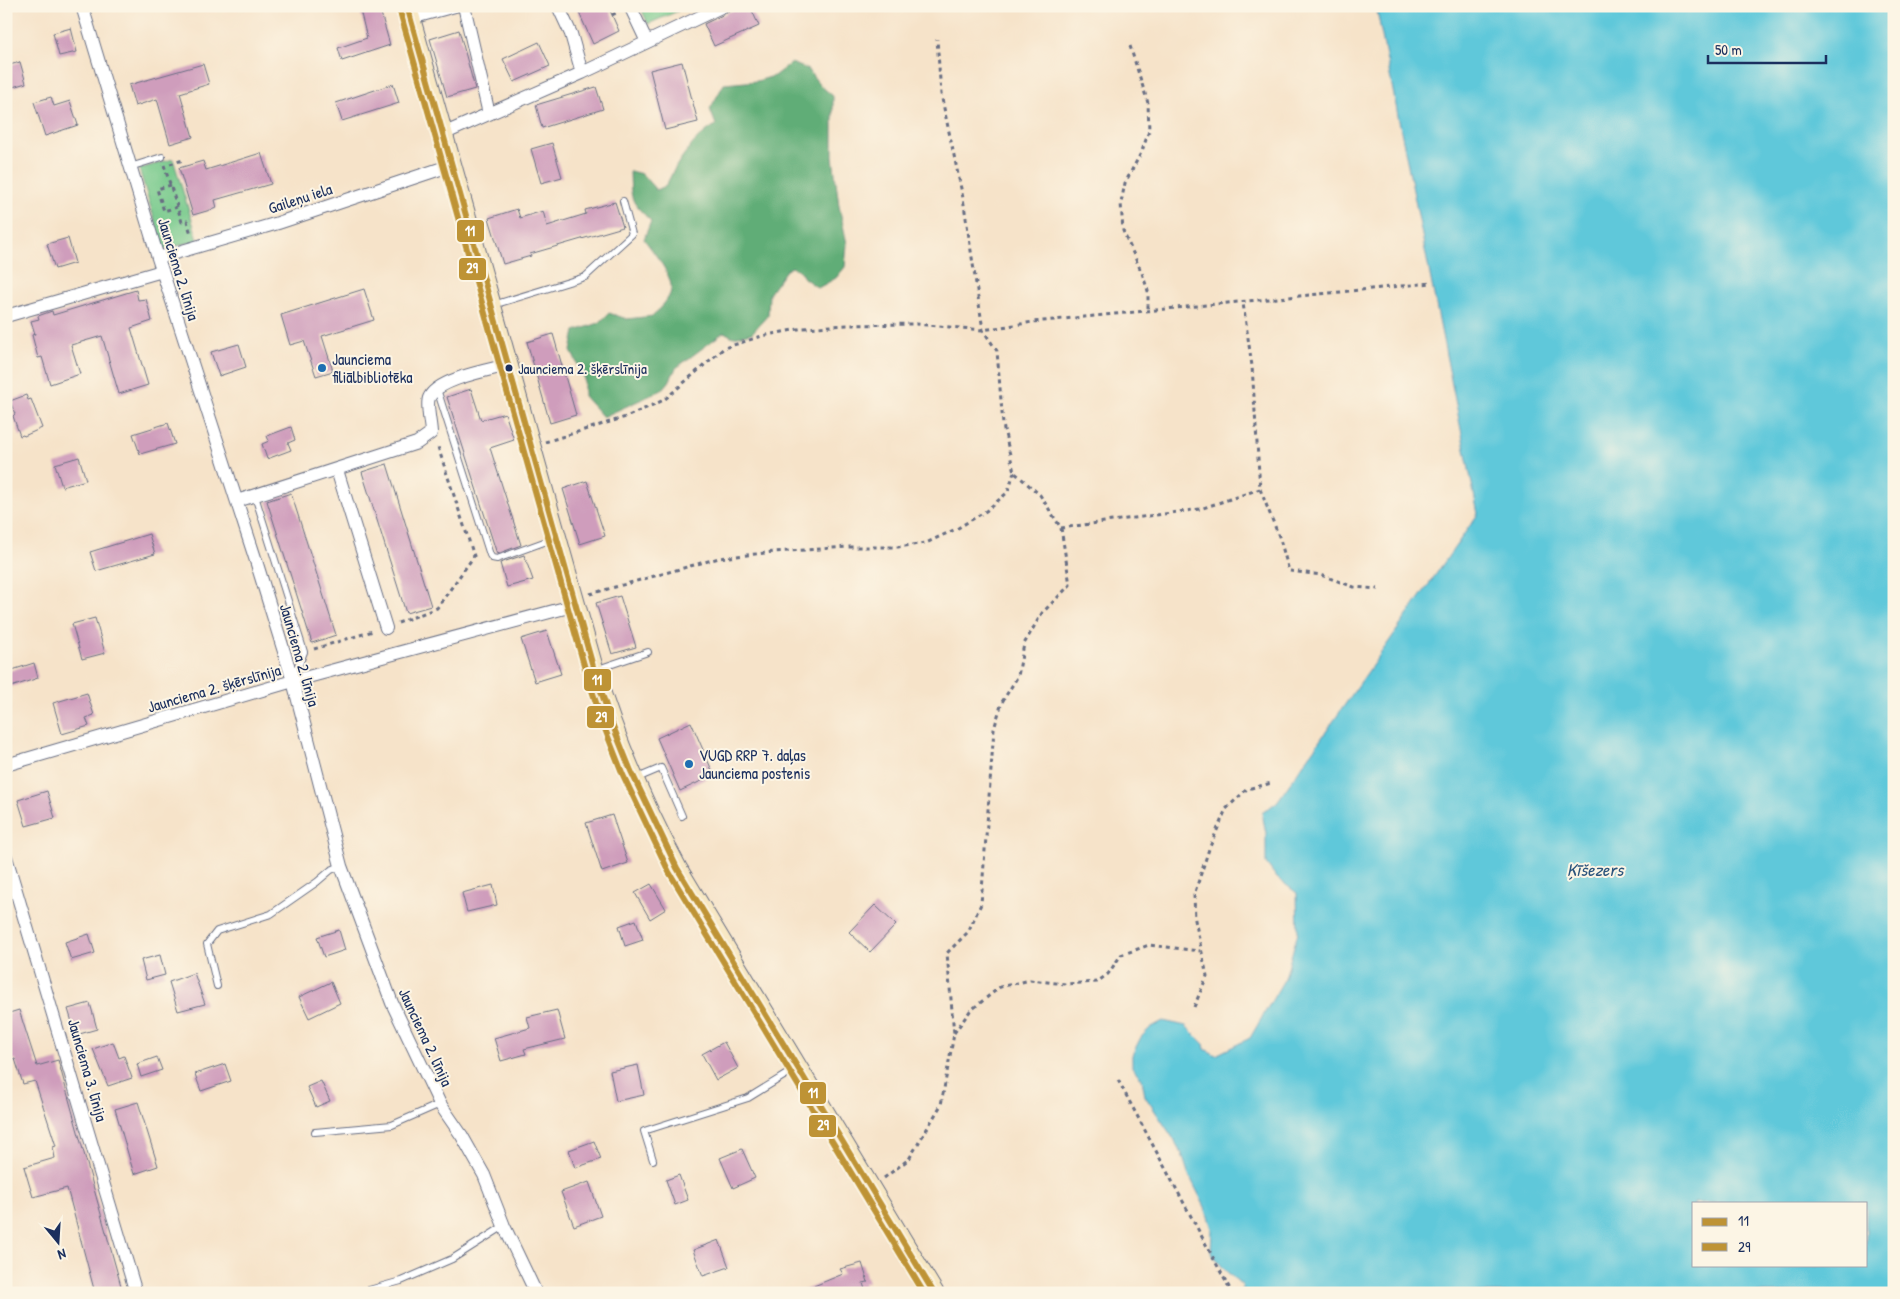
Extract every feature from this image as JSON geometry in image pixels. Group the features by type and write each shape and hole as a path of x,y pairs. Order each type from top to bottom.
{"main road":[{"path":"409,12 594,670 608,717 633,779 677,868 934,1293"}],"street":[{"name":"Jaunciema 2. līnija","path":"82,6 160,265 293,681 342,866 392,1003 440,1104 462,1136 484,1175 504,1226 536,1293"},
{"path":"409,12 455,6"},
{"path":"464,6 489,114"},
{"path":"558,6 571,34 582,73"},
{"path":"630,6 646,42"},
{"path":"443,134 582,73 723,6"},
{"name":"Gaileņu iela","path":"6,316 452,165"},
{"path":"237,501 417,443 432,433 428,403 429,397 436,389 448,382 508,365"},
{"path":"337,470 386,628"},
{"name":"Jaunciema 2. šķērslīnija","path":"6,765 293,681 575,602"},
{"name":"Jaunciema 3. līnija","path":"6,857 136,1293"}],"lane":[{"path":"130,168 162,157"},
{"path":"492,305 585,277 632,234 623,202"},
{"path":"436,389 492,558 497,559 557,537"},
{"path":"255,496 304,652 293,681"},
{"path":"594,670 648,652"},
{"path":"633,779 661,768 682,816"},
{"path":"218,986 207,944 217,931 271,914 331,870 342,866"},
{"path":"653,1160 644,1131 748,1098 798,1069"},
{"path":"315,1132 392,1126 440,1104"},
{"path":"369,1290 401,1281 452,1259 504,1226"}],"path":[{"path":"612,15 618,13"},
{"path":"575,602 719,558 774,552 849,547 898,547 926,543 958,528 986,511 1008,492 1014,472 1003,426 997,351 983,330 963,198 941,94 937,39"},
{"path":"1130,46 1148,103 1148,131 1142,151 1125,183 1121,202 1123,231 1142,272 1148,291 1148,312"},
{"path":"162,157 182,222 187,221 193,240"},
{"path":"165,166 183,160"},
{"path":"170,185 158,189 164,211 177,207"},
{"path":"531,446 626,417 664,400 724,348 762,336 803,328 847,324 916,324 983,330 1033,322 1432,283"},
{"path":"1243,302 1252,366 1260,489 1280,539 1289,570 1321,575 1354,587 1378,589"},
{"path":"304,652 386,628 437,608 474,556 432,433"},
{"path":"870,1187 909,1159 940,1105 954,1034 947,953 968,932 982,904 994,729 1002,702 1018,676 1024,644 1042,613 1070,585 1061,528 1040,495 1014,472"},
{"path":"1061,528 1200,509 1260,489"},
{"path":"1194,1007 1207,976 1200,951 1195,920 1194,895 1209,849 1226,809 1247,789 1272,782"},
{"path":"954,1034 970,1011 1000,987 1030,980 1065,984 1097,982 1108,974 1121,956 1149,945 1200,951"},
{"path":"1118,1080 1232,1293"}],"green space":[{"path":"640,6 675,6 678,11 648,24"},
{"path":"791,63 807,69 821,86 833,96 833,157 839,206 847,244 845,267 836,278 818,288 804,278 799,270 792,267 786,270 769,294 768,315 752,333 733,337 724,332 676,368 669,382 662,390 603,417 584,396 584,377 571,351 575,331 599,323 609,313 627,319 653,316 666,300 671,290 671,284 666,271 644,239 651,221 633,200 630,171 642,174 656,190 666,186 686,151 700,136 716,125 710,109 724,84 757,81 774,76"},
{"path":"173,159 198,240 164,250 139,169"}],"water":[{"name":"Ķīšezers","path":"1376,6 1894,6 1894,1293 1243,1293 1242,1285 1225,1270 1211,1253 1212,1229 1205,1207 1188,1173 1182,1154 1145,1096 1142,1079 1132,1067 1132,1055 1141,1037 1150,1028 1163,1021 1186,1026 1204,1044 1205,1049 1216,1055 1250,1038 1285,978 1298,932 1297,893 1277,878 1266,863 1266,833 1262,813 1277,802 1478,514"}],"building":[{"path":"359,6 379,6 390,45 342,61 338,48 367,38"},
{"path":"576,6 608,6 619,31 593,44"},
{"path":"741,6 750,6 759,26 714,46 704,24"},
{"path":"71,28 77,52 59,56 53,33"},
{"path":"459,30 475,89 447,97 430,39"},
{"path":"539,42 550,66 514,82 503,59"},
{"path":"20,62 26,83 6,89 6,66"},
{"path":"682,62 698,122 665,130 650,70"},
{"path":"203,64 209,84 180,93 193,137 170,144 157,99 135,106 129,85"},
{"path":"393,84 399,103 342,121 336,103"},
{"path":"596,87 603,109 542,128 536,105"},
{"path":"51,97 54,106 70,101 78,125 45,136 34,102"},
{"path":"552,143 562,177 541,183 531,149"},
{"path":"261,153 271,184 215,200 217,208 193,215 179,168 203,161 206,170"},
{"path":"615,202 623,227 530,254 531,256 503,264 489,218 517,209 520,218 543,211 547,226 586,214 585,210"},
{"path":"68,238 75,263 55,269 47,244"},
{"path":"364,289 374,320 322,336 333,371 316,376 304,341 290,345 281,315"},
{"path":"136,290 138,300 146,299 152,321 131,328 148,385 119,394 102,336 71,345 80,374 50,384 42,357 38,358 32,335 35,334 31,321 39,319 38,316 52,311 53,315"},
{"path":"553,334 576,415 550,423 527,342"},
{"path":"239,344 246,367 219,376 211,352"},
{"path":"471,389 481,420 505,413 514,440 490,448 521,545 497,554 447,397"},
{"path":"26,395 28,400 31,399 42,428 20,436 10,401"},
{"path":"168,423 175,444 140,454 133,434"},
{"path":"291,427 295,440 288,443 291,450 267,459 262,444 269,441 267,436"},
{"path":"79,457 86,480 62,487 55,464"},
{"path":"387,464 431,606 406,613 362,472"},
{"path":"587,481 605,536 580,544 563,489"},
{"path":"291,493 336,635 312,643 267,501"},
{"path":"149,534 155,554 96,571 90,552"},
{"path":"524,555 533,580 507,587 500,563"},
{"path":"620,596 636,647 612,654 596,603"},
{"path":"95,618 105,653 82,659 72,624"},
{"path":"547,631 561,674 535,682 521,639"},
{"path":"34,663 38,678 11,687 6,672"},
{"path":"87,693 94,715 86,718 89,726 62,734 53,703"},
{"name":"VUGD RRP 7. daļas Jaunciema postenis","path":"691,722 714,775 680,791 657,738"},
{"path":"47,791 55,818 26,826 18,800"},
{"path":"612,815 628,863 602,872 586,823"},
{"path":"651,884 666,909 650,919 635,893"},
{"path":"493,885 497,905 467,912 462,893"},
{"path":"875,905 896,925 870,952 849,932"},
{"path":"636,920 643,940 625,946 619,926"},
{"path":"339,930 345,950 324,957 317,937"},
{"path":"89,934 95,953 71,960 65,942"},
{"path":"160,955 165,975 146,980 141,960"},
{"path":"194,973 205,1004 178,1011 169,982"},
{"path":"331,982 340,1003 309,1018 299,997"},
{"path":"90,1003 97,1029 76,1035 68,1009"},
{"path":"19,1010 37,1066 58,1060 123,1293 95,1293 67,1188 33,1197 24,1167 55,1158 53,1147 56,1146 35,1081 23,1084 15,1059 6,1062 6,1014"},
{"path":"557,1010 565,1039 524,1049 526,1054 501,1061 494,1038 530,1028 527,1017"},
{"path":"113,1042 119,1058 124,1056 132,1078 108,1086 93,1049"},
{"path":"724,1042 738,1068 716,1080 702,1054"},
{"path":"157,1057 162,1070 141,1077 137,1064"},
{"path":"225,1064 231,1081 201,1091 195,1074"},
{"path":"638,1065 644,1095 616,1101 610,1071"},
{"path":"321,1081 330,1101 316,1107 307,1087"},
{"path":"138,1102 158,1166 134,1174 115,1109"},
{"path":"594,1141 601,1159 575,1168 569,1150"},
{"path":"742,1149 755,1178 733,1188 720,1158"},
{"path":"679,1175 688,1200 675,1205 666,1180"},
{"path":"589,1182 601,1216 574,1226 561,1192"},
{"path":"719,1240 729,1267 703,1276 693,1250"},
{"path":"862,1263 868,1282 863,1283 866,1293 797,1293 843,1274 840,1269"}],"transit line":[{"name":"11","path":"407,6 594,670 611,721 631,771 677,868 934,1293"},
{"name":"29","path":"399,8 586,672 603,724 623,775 669,872 924,1293"}],"place":[{"name":"Jaunciema filiālbibliotēka","path":"322,368"},
{"name":"Jaunciema 2. šķērslīnija","path":"509,368"},
{"name":"VUGD RRP 7. daļas Jaunciema postenis","path":"689,764"}]}
